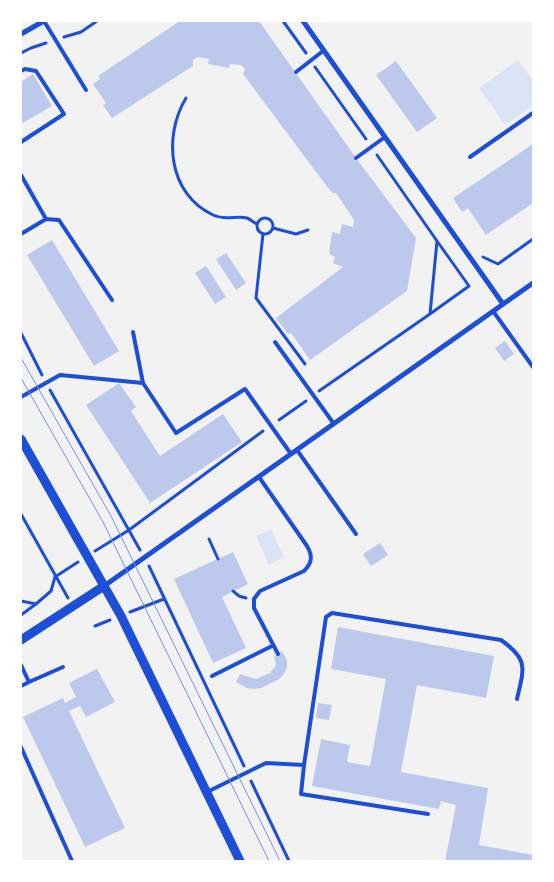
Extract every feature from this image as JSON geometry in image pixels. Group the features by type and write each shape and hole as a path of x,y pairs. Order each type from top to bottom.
{"street":[{"path":"21,34 44,21"},
{"path":"305,22 323,51 503,304"},
{"path":"21,640 104,586 533,284"},
{"path":"21,439 121,616 240,861"}],"lane":[{"path":"44,21 86,90"},
{"path":"296,72 323,51"},
{"path":"21,71 25,69 36,70 64,114 21,142"},
{"path":"470,157 533,113"},
{"path":"356,158 385,137"},
{"path":"21,175 46,220"},
{"path":"21,234 46,220 59,220 112,300"},
{"path":"493,311 533,367"},
{"path":"133,332 143,383 176,433 245,389 291,454"},
{"path":"275,342 334,424"},
{"path":"21,397 60,375 143,383"},
{"path":"297,450 356,534"},
{"path":"259,477 312,556 309,566 304,570 260,591 254,599 254,608 272,646 278,654"},
{"path":"428,814 301,794 326,617 332,613 501,640 517,651 524,668 517,699"},
{"path":"212,676 272,646"},
{"path":"21,665 29,682"},
{"path":"21,686 63,667"},
{"path":"21,747 72,861"},
{"path":"207,792 266,763 304,765"}],"path":[{"path":"21,53 82,32 97,21"},
{"path":"21,615 51,591 56,577 129,530 313,395 469,286 283,21"},
{"path":"186,98 175,122 172,141 173,159 182,185 192,199 211,214 228,219 244,217 257,224"},
{"path":"266,218 271,220 273,228 271,233 263,234 258,232 257,224 260,219 266,218"},
{"path":"273,228 296,234 308,230"},
{"path":"263,234 256,298 276,325"},
{"path":"458,271 480,255 498,264 533,239"},
{"path":"430,314 437,241"},
{"path":"21,333 46,383 144,558 289,861"},
{"path":"21,514 56,577"},
{"path":"209,539 218,559"},
{"path":"234,591 239,596 254,599"},
{"path":"21,601 36,604"}],"shaded area":[{"path":"518,60 533,81 533,106 505,125 479,88"},
{"path":"271,529 284,557 269,565 256,536"}],"building":[{"path":"180,21 259,21 356,158 416,238 407,291 310,360 291,333 288,334 276,318 343,267 333,263 335,257 329,254 332,232 340,234 342,224 353,227 354,220 336,193 333,193 328,188 243,74 245,69 241,65 230,64 229,68 208,64 209,59 198,57 193,60 193,66 112,118 103,105 106,103 93,84 100,79 98,76"},
{"path":"396,61 437,118 417,132 376,75"},
{"path":"33,74 52,106 21,124 21,82"},
{"path":"533,144 533,203 486,235 468,208 462,212 453,198"},
{"path":"52,240 119,351 94,366 27,255"},
{"path":"226,253 246,283 236,290 216,259"},
{"path":"206,266 226,297 215,304 195,273"},
{"path":"505,341 514,354 504,361 495,348"},
{"path":"119,383 136,407 131,411 160,456 223,414 242,442 150,503 86,405"},
{"path":"380,543 388,555 371,566 363,554"},
{"path":"233,552 248,584 222,597 246,648 213,663 174,579"},
{"path":"338,627 494,656 486,698 417,685 401,772 488,788 479,845 533,855 533,861 445,861 456,805 441,801 439,809 312,786 321,739 350,745 347,762 370,766 386,679 331,669"},
{"path":"282,651 287,660 287,667 279,679 261,688 254,689 247,688 236,682 240,674 256,679 270,673 276,665 274,657"},
{"path":"97,669 115,702 86,717 80,706 69,711 125,828 85,847 23,717 63,698 65,703 76,697 69,683"},
{"path":"318,703 332,705 329,720 316,718"}],"tram line":[{"path":"21,358 111,516 280,861"},
{"path":"21,378 103,522 269,861"}]}
